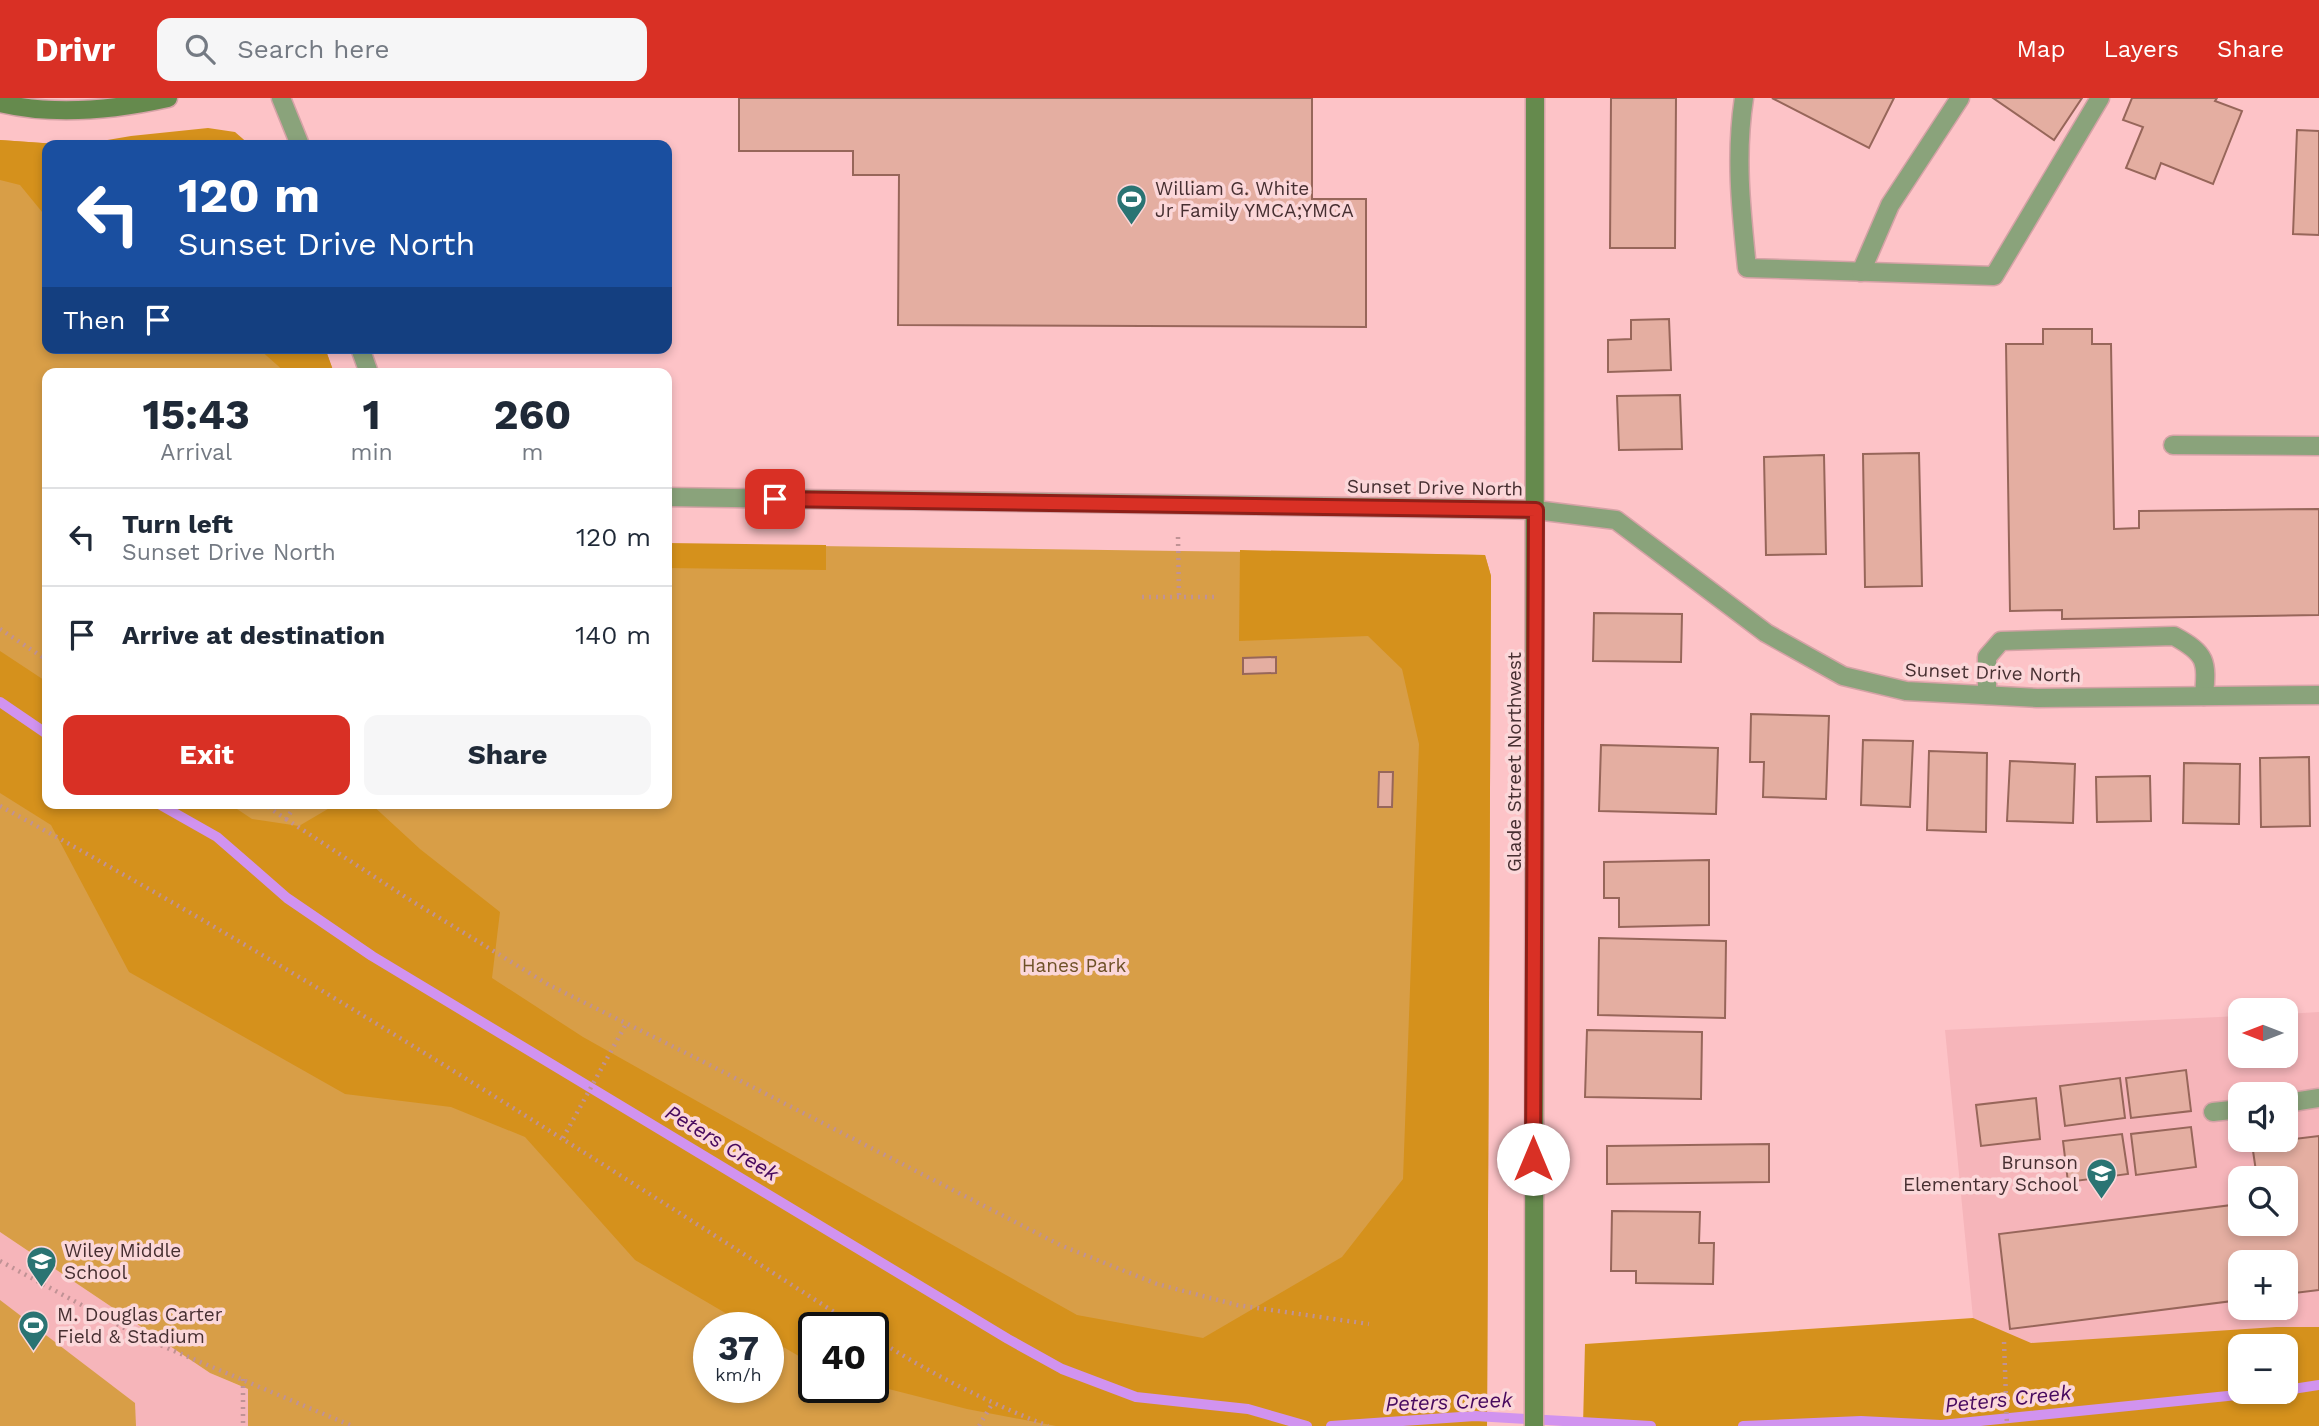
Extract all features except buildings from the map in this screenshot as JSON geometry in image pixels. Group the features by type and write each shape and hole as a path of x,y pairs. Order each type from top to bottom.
{"street":[{"path":"0,103 56,111 144,103 168,98"},
{"path":"281,98 298,140"},
{"name":"Glade Street Northwest","path":"1534,1426 1535,98"},
{"path":"1744,98 1739,128 1738,178 1747,268 1994,276 2100,98"},
{"path":"1861,272 1890,205 1960,98"},
{"path":"2173,445 2319,446"},
{"name":"Sunset Drive North","path":"672,497 1536,510 1616,520 1766,633 1843,676 1906,691 2037,698 2319,695"},
{"path":"1987,695 1987,657 2001,641 2174,636 2192,646 2206,666 2204,696"},
{"path":"2298,1101 2319,1098"},
{"path":"2213,1112 2228,1110"}],"path":[{"path":"1178,537 1179,597"},
{"path":"1142,597 1214,597"},
{"path":"0,629 42,657"},
{"path":"0,806 75,846 347,1004 563,1138 834,1312"},
{"path":"271,809 549,985 1060,1245 1157,1284 1237,1305 1369,1324"},
{"path":"286,819 293,809"},
{"path":"563,1138 626,1024"},
{"path":"0,1261 141,1336 352,1426"},
{"path":"2004,1342 2007,1426"},
{"path":"889,1347 992,1404 1048,1426"},
{"path":"243,1379 243,1426"},
{"path":"979,1426 992,1404"}],"shaded area":[{"path":"208,128 235,132 244,140 107,140"},
{"path":"0,140 42,143 42,212 20,185 0,180"},
{"path":"265,354 327,354 332,368 280,368"},
{"path":"672,543 826,545 826,570 672,568"},
{"path":"1240,550 1485,555 1491,576 1487,1426 1056,1426 967,1409 889,1389 889,1312 798,1312 798,1356 784,1347 784,1312 724,1312 635,1260 525,1137 451,1107 345,1094 129,972 51,825 0,793 0,651 42,679 42,809 237,809 252,819 299,826 328,809 377,809 420,849 500,912 492,978 583,1037 1077,1315 1203,1338 1342,1257 1403,1179 1419,744 1402,669 1368,636 1239,641"},
{"name":"Brunson Elementary School","path":"2319,1012 2319,1426 1975,1426 1973,1318 1945,1030 2228,1017 2228,1068 2298,1068 2298,1013"},
{"name":"Wiley Middle School","path":"0,1232 210,1373 334,1426 0,1426"},
{"path":"1973,1318 2031,1343 2276,1327 2319,1327 2319,1426 1583,1426 1585,1344"}],"green space":[{"name":"Hanes Park","path":"0,140 42,143 42,354 327,354 332,368 42,368 42,809 672,809 672,544 1485,555 1491,576 1487,1426 248,1426 248,1389 210,1373 0,1232"},
{"name":"M. Douglas Carter Field & Stadium","path":"0,1300 135,1403 136,1426 0,1426"}],"waterway":[{"name":"Peters Creek","path":"0,702 42,731"},
{"name":"Peters Creek","path":"168,809 217,837 287,898 372,956 1062,1369 1136,1397 1248,1409 1307,1426"},
{"name":"Peters Creek","path":"2298,1388 2319,1385"},
{"name":"Peters Creek","path":"1743,1426 1861,1421 1941,1425 2228,1396"},
{"name":"Peters Creek","path":"1331,1426 1475,1416 1651,1426"}],"place":[{"name":"William G. White Jr Family YMCA;YMCA","path":"1132,226"},
{"name":"Brunson Elementary School","path":"2101,1200"},
{"name":"Wiley Middle School","path":"41,1288"},
{"name":"M. Douglas Carter Field & Stadium","path":"34,1352"}],"route":[{"path":"775,499 1536,510 1533,1159"}]}
